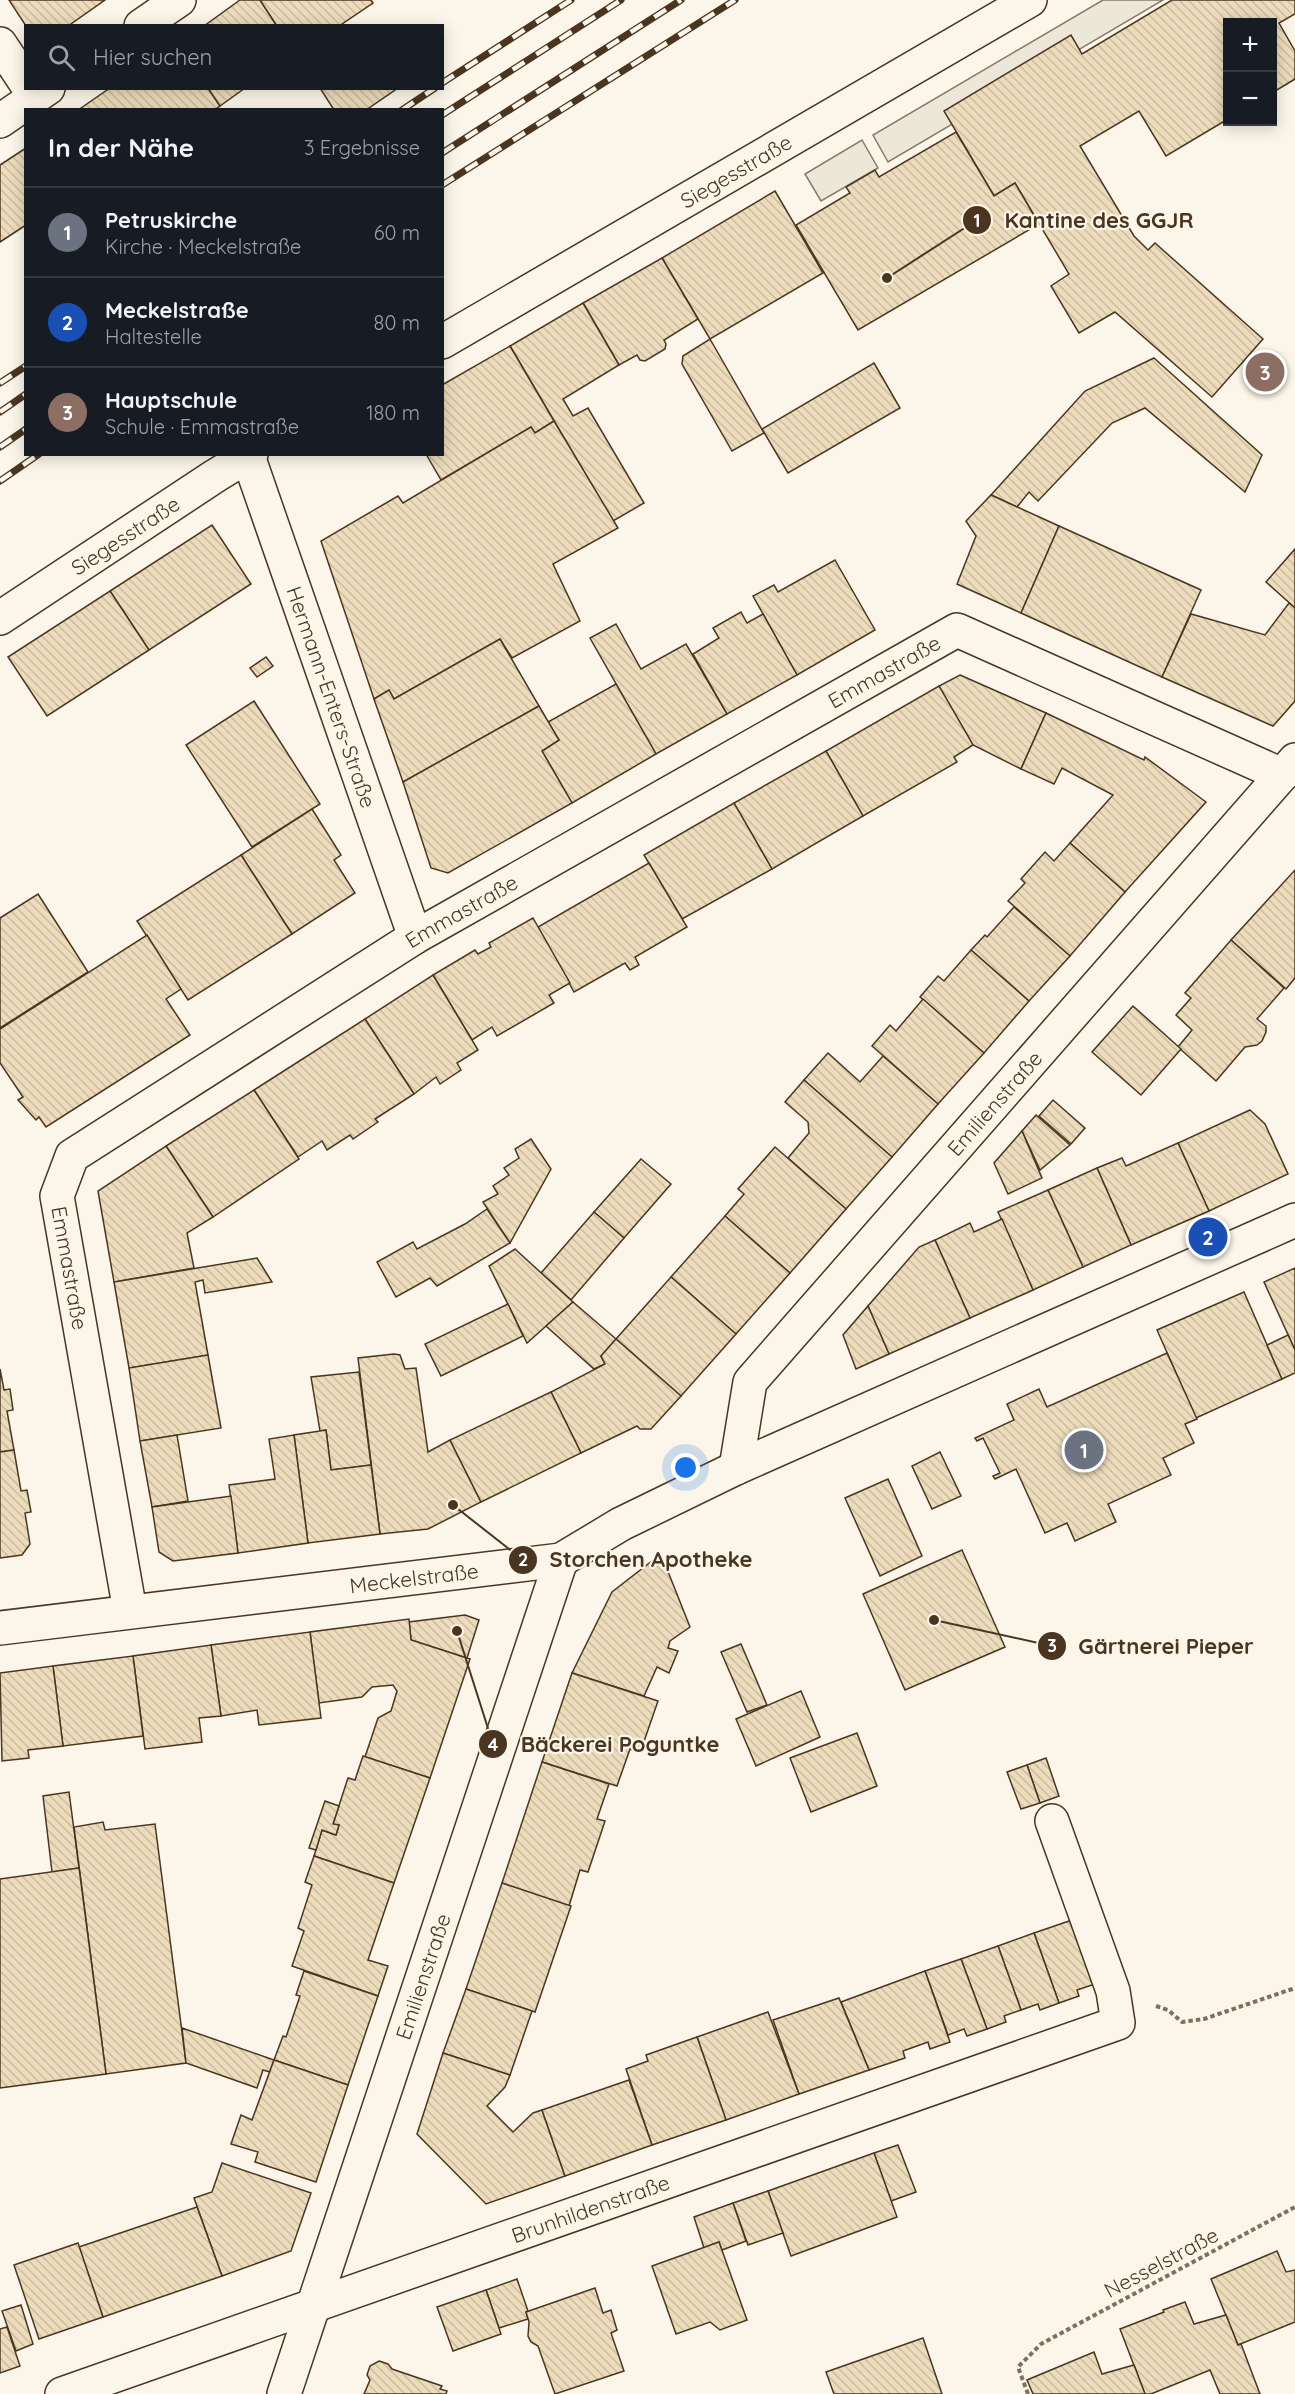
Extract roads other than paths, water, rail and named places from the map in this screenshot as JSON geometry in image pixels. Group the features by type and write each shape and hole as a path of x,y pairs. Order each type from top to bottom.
{"street":[{"path":"144,24 179,0"},
{"name":"Siegesstraße","path":"444,341 1030,0"},
{"path":"0,44 24,77"},
{"path":"0,121 36,93"},
{"name":"Siegesstraße","path":"0,618 248,456"},
{"name":"Hermann-Enters-Straße","path":"250,456 415,937"},
{"name":"Emmastraße","path":"130,1611 57,1196 72,1156 415,937 957,630 1288,767"},
{"name":"Emilienstraße","path":"736,1468 750,1382 1288,767"},
{"name":"Meckelstraße","path":"0,1629 130,1611 561,1560 621,1524 736,1468 1295,1220"},
{"name":"Emilienstraße","path":"284,2394 561,1560"},
{"name":"Brunhildenstraße","path":"62,2394 1118,2023 1113,1991 1052,1821"}],"railway":[{"path":"444,82 571,0"},
{"path":"444,114 621,0"},
{"path":"444,152 681,0"},
{"path":"444,184 735,0"},
{"path":"405,108 432,90"},
{"path":"0,383 24,367"},
{"path":"0,412 24,395"},
{"path":"0,447 24,430"},
{"path":"0,481 36,456"}],"place":[{"name":"Kantine des GGJR","path":"887,278"},
{"name":"Hauptschule","path":"1265,372"},
{"name":"Meckelstraße","path":"1208,1237"},
{"name":"Petruskirche","path":"1084,1450"},
{"name":"Storchen Apotheke","path":"453,1505"},
{"name":"Gärtnerei Pieper","path":"934,1620"},
{"name":"Bäckerei Poguntke","path":"457,1631"}]}
